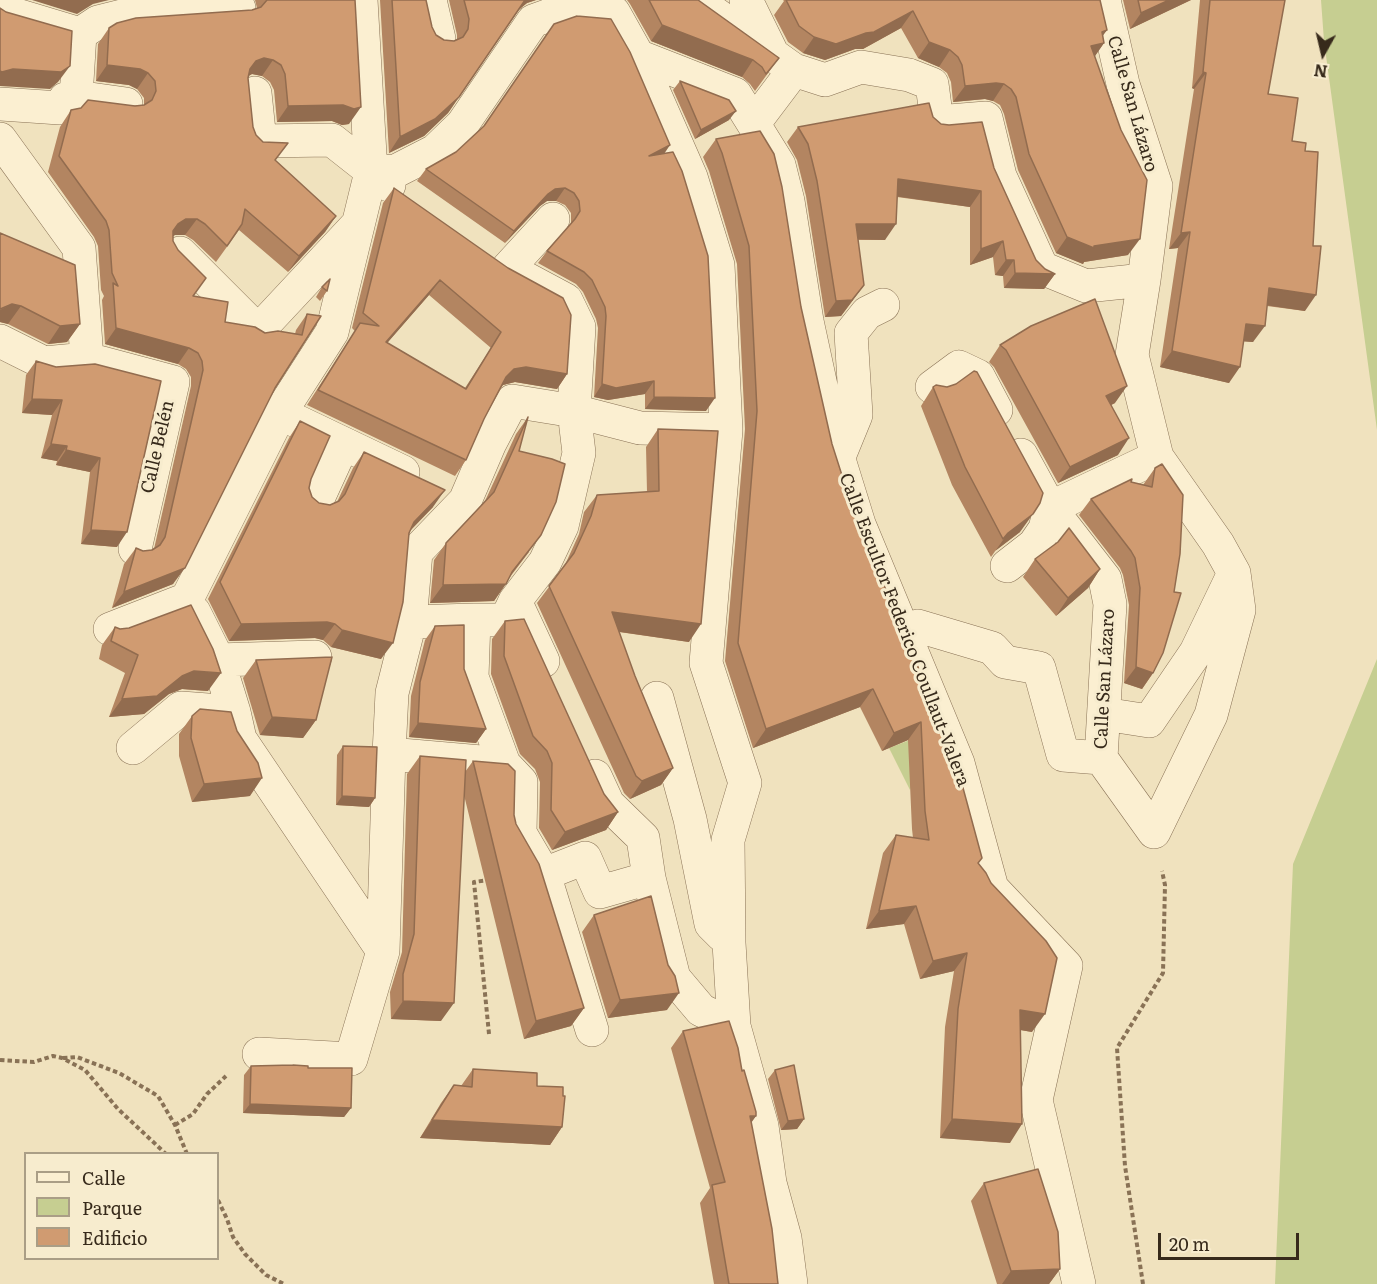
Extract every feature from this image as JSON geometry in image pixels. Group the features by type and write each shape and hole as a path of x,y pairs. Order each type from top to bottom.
{"street":[{"path":"110,629 187,599 280,413 332,332 371,172 361,0"},
{"path":"430,0 439,39"},
{"path":"696,0 783,61 825,80 861,67 909,75 932,84 937,122 986,118 1000,176 1042,268 1086,286 1144,280"},
{"path":"746,0 783,61"},
{"name":"Calle San Lázaro","path":"932,387 959,368 978,376 1050,507 1105,579 1110,604 1101,758 1154,832 1211,715 1239,610 1234,573 1218,544 1157,457 1132,355 1156,186 1123,84 1104,0"},
{"path":"371,172 396,171 435,151 462,125 533,21 564,5 622,6 638,56 691,177 718,265 726,430 706,663 745,783 728,840 729,943 734,1026 762,1126 770,1183 785,1238 791,1284"},
{"path":"0,10 80,33 115,8 239,8"},
{"path":"76,97 80,33"},
{"name":"Calle Escultor Federico Coullaut-Valera","path":"638,56 735,94 779,165 788,201 807,321 832,437 859,524 958,763 992,888 1066,966 1036,1100 1079,1284"},
{"path":"754,123 783,61"},
{"path":"255,93 260,141 332,140 410,200"},
{"path":"0,104 60,108 66,99 76,97 126,104"},
{"path":"0,139 79,248 87,359"},
{"path":"410,622 506,620 515,601 545,562 562,526 579,453 574,411 579,327 566,300 498,262 553,219"},
{"path":"180,253 258,331 358,224"},
{"path":"838,459 856,415 851,333 867,313 883,305"},
{"name":"Calle Belén","path":"0,341 44,363 87,359 173,382 135,549"},
{"path":"259,1054 351,1059 383,951 392,693 410,622 416,552 465,501 490,443 512,401 574,411 640,428 726,430"},
{"path":"280,413 465,501"},
{"path":"316,503 343,444"},
{"path":"1007,566 1034,545 1045,529 1050,507 1157,457"},
{"path":"1104,714 1149,721 1196,652 1234,573"},
{"path":"187,599 218,660 240,739 383,951"},
{"path":"515,601 554,686"},
{"path":"474,620 472,677 504,764 521,782 520,833 544,874 592,1030"},
{"path":"918,626 992,648 1005,662 1039,668 1064,755 1101,758"},
{"path":"218,660 315,657"},
{"path":"657,698 690,819 711,924 729,943"},
{"path":"133,748 181,708 234,712"},
{"path":"583,750 608,804 644,838 650,878 674,978 701,1010 734,1026"},
{"path":"389,754 504,764"},
{"path":"544,874 585,858 600,892 650,878"}],"path":[{"path":"1143,1284 1125,1166 1117,1048 1163,974 1166,885 1154,832"},
{"path":"489,1034 474,882 544,874"},
{"path":"175,1125 193,1114 207,1094 238,1066 259,1054"},
{"path":"0,1060 34,1062 52,1056 77,1057 120,1073 158,1096 175,1125 186,1152"},
{"path":"62,1058 85,1070 118,1109 164,1152"},
{"path":"219,1202 232,1237 245,1254 266,1275 284,1284"}],"green space":[{"path":"1321,0 1377,0 1377,430 1324,41"},
{"path":"1377,659 1377,1284 1275,1284 1293,864"},
{"path":"936,730 910,790 889,748"}],"building":[{"path":"267,0 355,0 361,107 354,109 343,105 288,106 285,74 281,65 273,60 264,58 256,61 250,69 248,78 253,127 256,135 263,142 288,143 275,160 336,216 299,256 245,209 242,224 227,246 197,219 186,219 178,224 173,231 173,241 178,250 206,278 193,296 228,302 225,322 255,327 265,333 278,331 302,335 307,314 321,316 275,388 185,568 124,592 136,548 143,551 152,550 160,545 165,537 203,370 202,361 198,353 189,348 116,328 113,283 118,286 112,273 109,230 106,221 59,156 71,110 81,108 88,100 144,105 152,100 156,91 155,81 148,73 140,69 107,65 109,28 117,23 136,18 252,10 261,7"},
{"path":"392,0 426,0 436,35 444,40 454,41 463,37 468,29 469,19 464,0 525,0 459,97 435,119 402,136 400,136"},
{"path":"649,0 698,0 779,58 766,74 762,67 753,60 662,25"},
{"path":"786,0 1100,0 1107,30 1102,32 1104,43 1091,46 1121,130 1147,180 1140,239 1094,246 1094,248 1067,237 1029,154 1016,97 1011,89 1004,84 996,83 965,86 962,65 958,57 950,50 929,42 913,11 874,32 836,44 814,37 799,26"},
{"path":"1138,0 1169,0 1141,13"},
{"path":"1210,0 1285,0 1268,94 1298,98 1292,141 1306,143 1305,151 1318,152 1313,246 1321,246 1316,295 1269,288 1265,326 1246,324 1240,367 1172,351 1190,232 1181,233 1206,73 1203,72"},
{"path":"0,8 6,12 72,31 70,66 61,72 13,69 0,71"},
{"path":"577,16 611,19 630,52 670,145 649,156 673,152 682,171 708,256 715,398 654,397 654,381 616,388 602,384 605,307 592,280 584,272 547,251 580,211 579,201 574,193 565,188 555,189 514,231 426,169 456,152 484,126 554,24"},
{"path":"680,81 729,100 736,111 701,130"},
{"path":"929,103 933,117 941,124 982,122 994,168 1036,260 1045,269 1055,274 1015,273 1014,260 1006,260 1003,241 981,249 981,191 898,179 896,224 856,224 864,285 852,300 836,301 817,181 808,144 798,127"},
{"path":"760,131 774,154 782,187 801,307 832,444 854,513 953,751 982,858 978,863 991,883 1046,941 1057,958 1045,1014 1020,1010 1022,1124 952,1119 958,1009 967,953 933,961 916,906 879,911 896,835 929,840 925,811 921,722 894,733 873,689 766,729 738,643 757,411 749,246 716,139"},
{"path":"394,188 508,268 563,298 571,315 567,374 526,367 514,369 506,377 466,460 318,390 360,323 379,326 363,313","holes":["440,280 501,332 466,389 386,342"]},
{"path":"0,233 75,265 80,324 60,326 21,306 12,304 0,309"},
{"path":"330,279 327,291 322,287"},
{"path":"1095,299 1127,386 1106,396 1129,438 1070,467 1006,350 1000,345 1031,326"},
{"path":"36,361 56,367 95,364 161,381 127,532 91,530 100,458 66,450 67,446 51,444 62,400 32,399"},
{"path":"974,371 977,372 1043,493 1033,514 1003,539 965,467 933,387 936,385 947,387 956,384"},
{"path":"528,417 519,451 565,464 556,502 541,535 512,572 506,584 443,585 446,543 494,492"},
{"path":"300,421 330,436 309,488 312,497 319,503 330,505 339,501 345,494 364,452 445,490 414,522 409,533 403,602 393,643 342,630 335,624 327,622 241,624 220,582"},
{"path":"658,429 718,431 701,624 612,612 635,676 673,768 642,781 636,776 549,586 574,553 591,516 597,495 659,491"},
{"path":"1162,464 1183,495 1180,554 1174,592 1181,593 1163,653 1153,673 1136,667 1140,588 1135,558 1091,499 1132,479 1131,482 1152,487 1155,468"},
{"path":"1069,528 1100,569 1068,598 1035,559 1058,542"},
{"path":"191,605 213,649 221,673 194,671 182,676 157,696 122,699 138,655 111,641 115,627 129,628"},
{"path":"524,619 604,794 618,812 565,832 551,810 552,763 547,751 533,736 504,656 505,621"},
{"path":"464,625 464,669 486,729 418,723 420,682 435,626"},
{"path":"332,657 316,720 272,717 256,660"},
{"path":"200,709 231,712 237,731 258,763 262,778 204,784 191,738 192,716"},
{"path":"343,746 377,747 375,798 342,796"},
{"path":"420,756 466,760 454,1003 403,1001 403,974 414,934"},
{"path":"473,761 508,764 515,771 514,815 516,824 539,864 584,1008 536,1021"},
{"path":"651,896 668,965 675,976 679,993 620,1000 594,915"},
{"path":"729,1021 756,1112 756,1116 750,1116 772,1229 778,1284 729,1284 712,1185 725,1182 683,1031"},
{"path":"794,1065 804,1119 788,1121 775,1070"},
{"path":"251,1066 308,1066 308,1068 352,1068 351,1108 250,1104"},
{"path":"473,1069 537,1073 537,1086 563,1087 563,1096 565,1096 562,1127 432,1120 454,1085 472,1087"},
{"path":"1038,1169 1058,1232 1060,1269 1011,1271 984,1183"}]}
